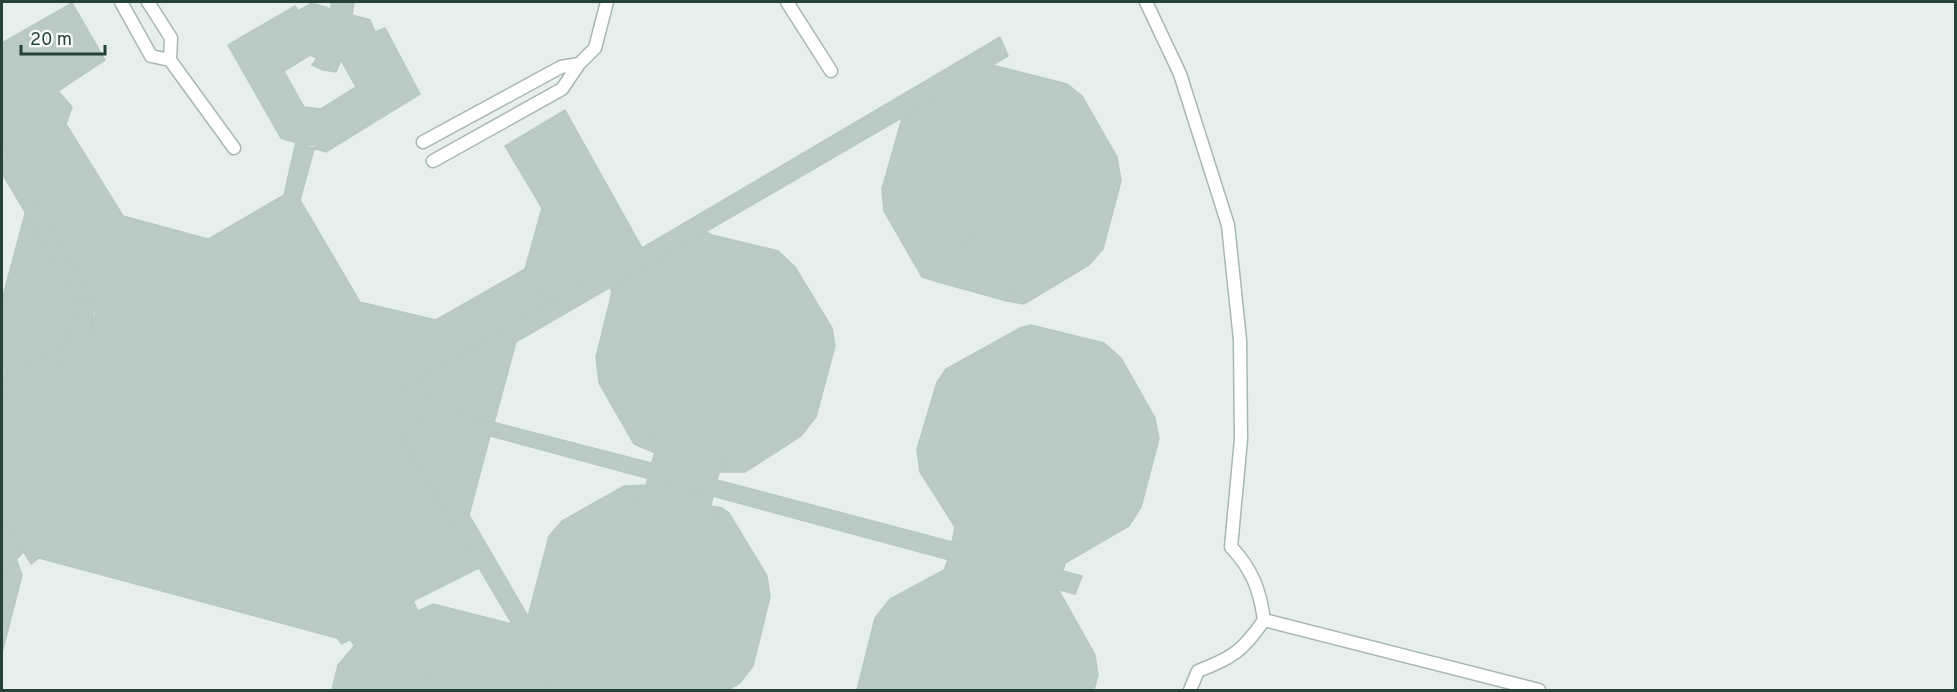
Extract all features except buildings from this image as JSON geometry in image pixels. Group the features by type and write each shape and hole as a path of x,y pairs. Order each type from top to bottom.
{"lane":[{"path":"122,2 151,56 170,60"},
{"path":"148,2 171,38 170,60 234,148"},
{"path":"433,161 562,88 579,64 595,48 607,2"},
{"path":"787,2 831,71"},
{"path":"1146,2 1180,74 1228,225 1240,340 1241,439 1231,547 1248,564 1261,593 1264,620 1247,646 1221,662 1198,671 1190,690"},
{"path":"423,142 561,67 579,64"},
{"path":"1264,620 1539,690"}]}
